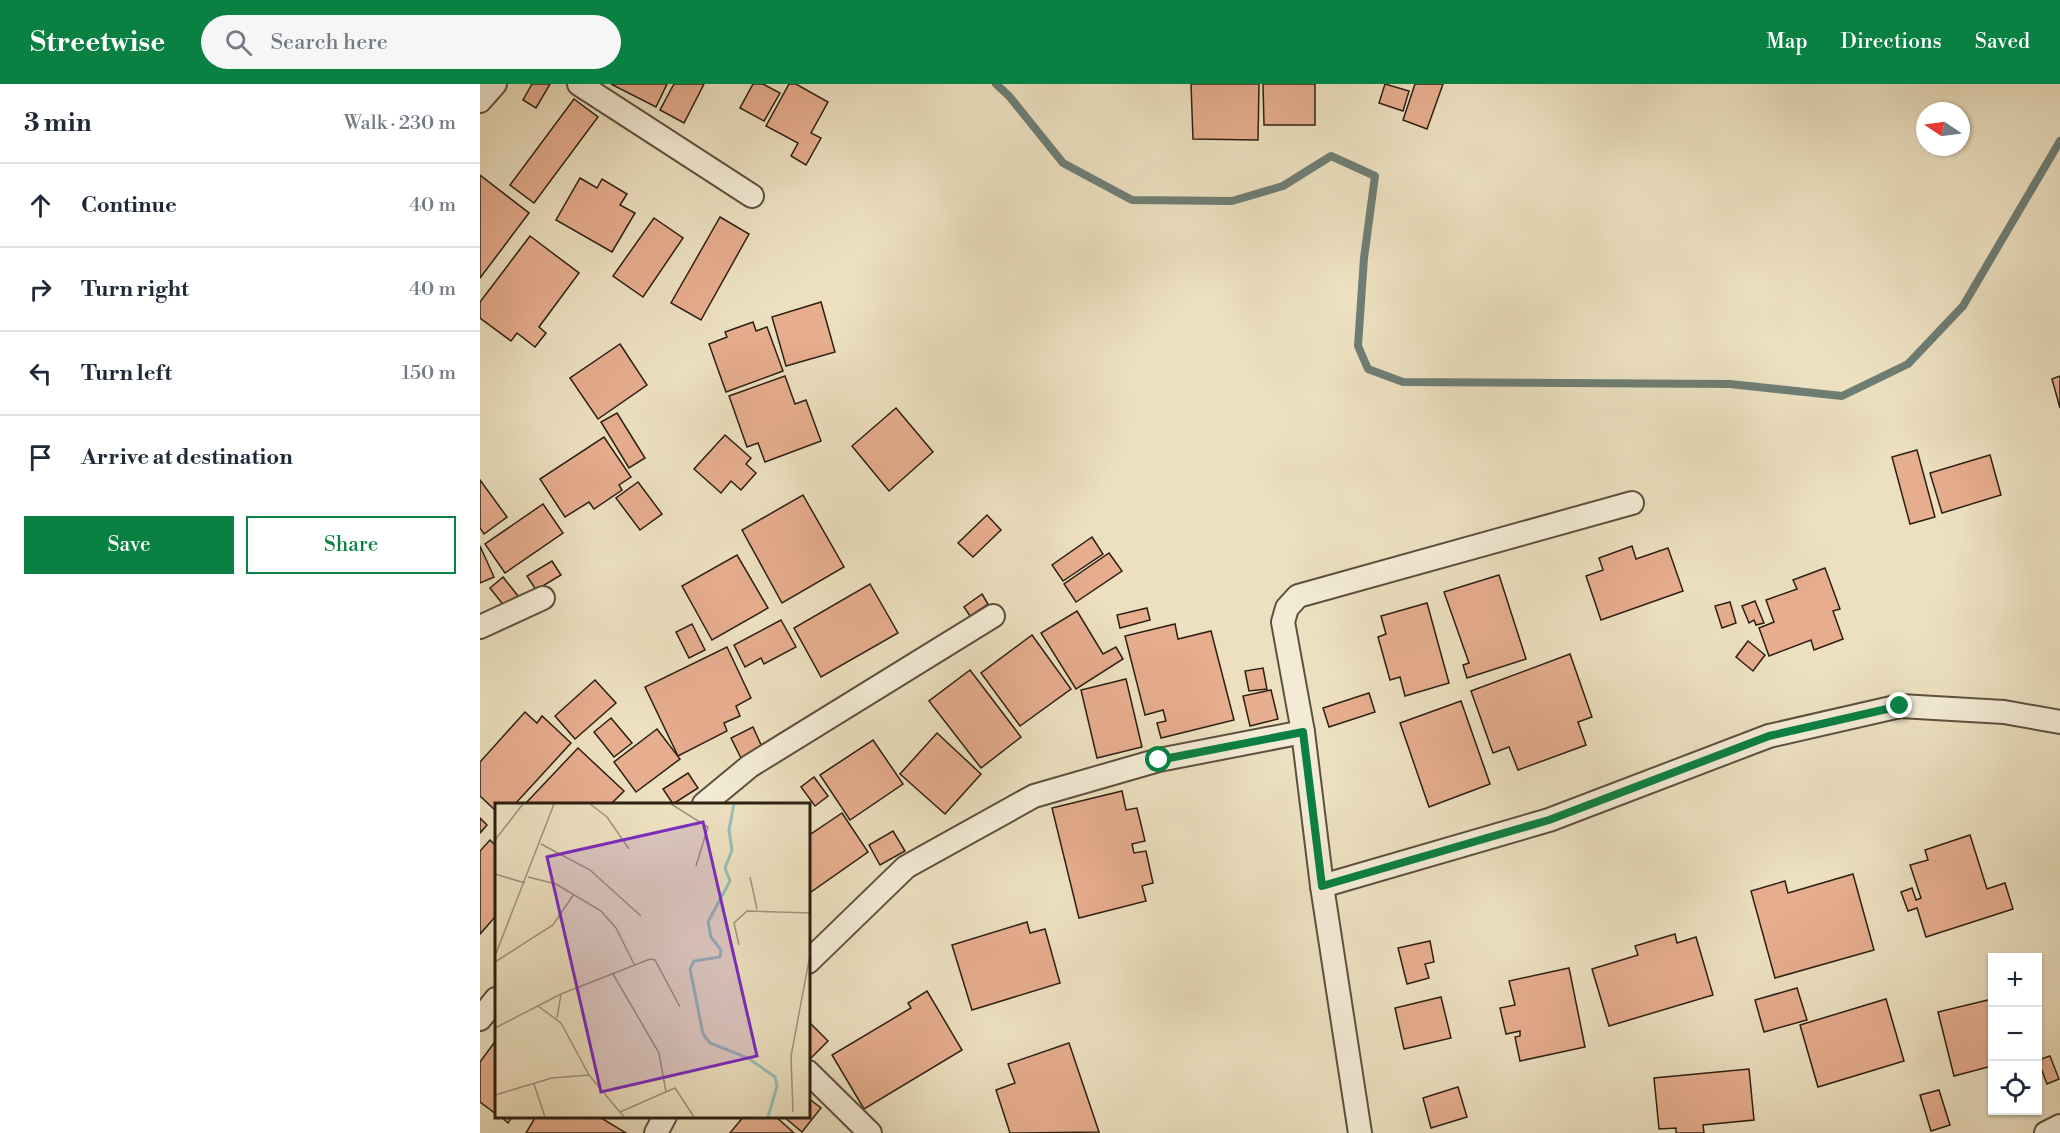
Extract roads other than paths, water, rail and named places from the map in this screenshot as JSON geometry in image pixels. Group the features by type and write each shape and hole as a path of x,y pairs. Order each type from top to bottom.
{"street":[{"path":"480,101 495,84"},
{"path":"579,84 752,196"},
{"path":"1360,1133 1322,886 1303,732 1283,622 1287,608 1298,596 1632,503"},
{"path":"480,627 543,598"},
{"path":"705,803 750,766 993,616"},
{"path":"1322,886 1549,820 1769,736 1900,706 2004,712 2060,723"},
{"path":"810,960 906,867 1034,796 1159,760 1303,732"},
{"path":"480,1018 495,1000"},
{"path":"810,1074 870,1133"},
{"path":"656,1133 664,1118"},
{"path":"2046,1133 2060,1126"}],"waterway":[{"path":"996,84 1009,96 1063,163 1132,200 1232,201 1283,186 1331,156 1375,176 1364,258 1358,346 1368,369 1403,382 1730,384 1842,396 1908,364 1963,306 2060,141"}]}
